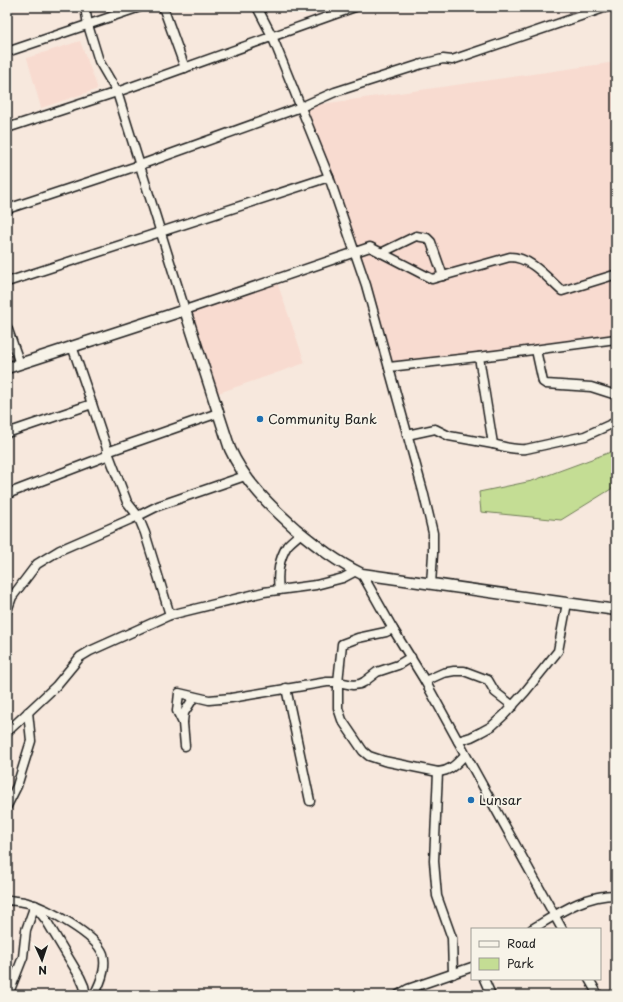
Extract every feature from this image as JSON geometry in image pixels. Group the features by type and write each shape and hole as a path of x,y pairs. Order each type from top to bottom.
{"street":[{"path":"85,7 88,26 99,61 118,92 160,231 230,449 245,476 272,508 318,548 341,564 359,573 616,610"},
{"path":"7,52 88,26 140,7"},
{"path":"163,7 185,68"},
{"path":"257,7 272,36 329,177 366,286 423,491 433,533 431,584"},
{"path":"7,128 118,92 355,7"},
{"path":"7,209 140,165 301,107 342,90 422,64 443,59 452,60 607,7"},
{"path":"7,282 329,177"},
{"path":"381,253 416,236 421,236 431,242 443,276"},
{"path":"7,368 185,310 370,247 432,279 510,257 523,260 536,268 562,291 614,275"},
{"path":"7,327 20,364"},
{"path":"389,367 616,339"},
{"path":"72,346 108,454 127,502 138,516 145,533 170,615"},
{"path":"536,350 543,382 546,384 591,387 616,395"},
{"path":"479,357 493,444"},
{"path":"7,433 92,404"},
{"path":"7,494 218,413"},
{"path":"407,434 435,429 449,436 518,450 526,450 585,436 616,422"},
{"path":"7,611 12,597 37,564 60,550 158,506 245,476"},
{"path":"279,590 278,573 280,561 287,546 301,533"},
{"path":"7,732 56,686 80,657 90,650 170,615 264,592 316,585 359,573"},
{"path":"359,573 425,681 561,928"},
{"path":"458,741 471,738 492,726 513,706 558,651 567,603"},
{"path":"393,629 358,638 342,644 338,682 338,708 342,720 363,751 369,756 384,761 438,772 452,768 465,755"},
{"path":"183,723 177,711 179,693 209,700 232,698 327,682 338,682 353,685 360,684 377,672 398,665 411,657"},
{"path":"425,681 454,670 464,671 488,680 495,692 513,706"},
{"path":"286,688 310,801"},
{"path":"185,746 183,723 184,713 194,697"},
{"path":"7,806 17,786 31,741 28,712"},
{"path":"438,772 434,868 437,896 452,938 453,974"},
{"path":"534,928 570,906 596,896 616,895"},
{"path":"7,900 27,903 69,922 86,935 103,953 104,970 94,995"},
{"path":"8,995 22,958 26,930 35,906"},
{"path":"35,906 46,920 80,977 86,995"},
{"path":"398,995 408,989 471,967"},
{"path":"484,980 491,995"},
{"path":"590,980 598,995"},
{"path":"411,995 415,987"}],"shaded area":[{"path":"80,41 98,89 41,108 27,58"},
{"path":"616,62 616,339 389,367 301,107"},
{"path":"276,279 305,363 213,395 185,310"}],"green space":[{"path":"616,450 616,486 561,520 481,512 479,492 532,481"}],"place":[{"name":"Community Bank","path":"260,419"},
{"name":"Lunsar","path":"471,800"}]}
